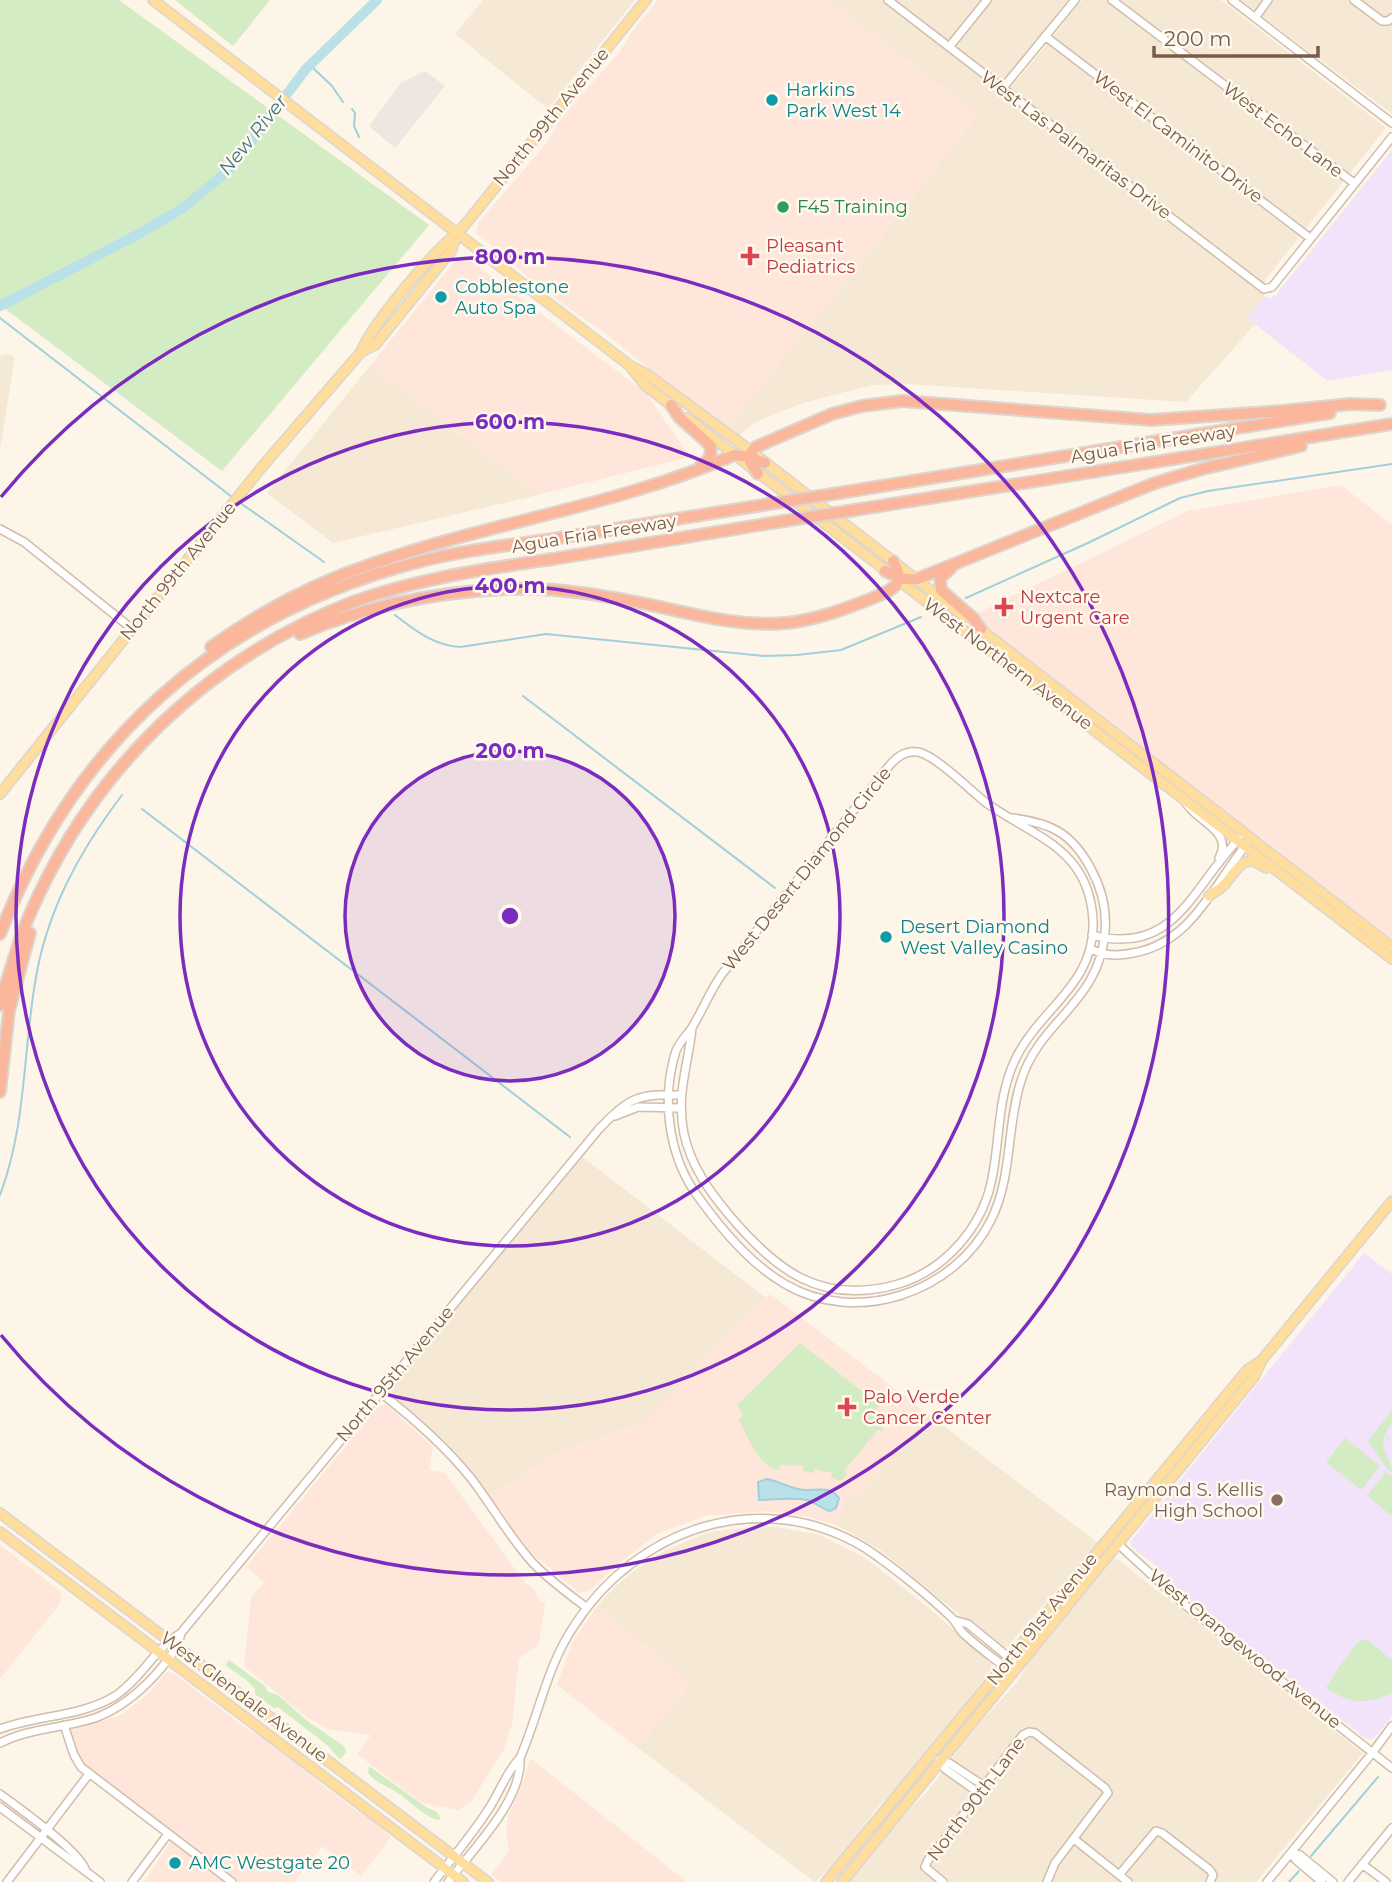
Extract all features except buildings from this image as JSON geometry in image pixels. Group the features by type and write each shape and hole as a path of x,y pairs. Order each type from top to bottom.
{"highway":[{"path":"139,716 157,692 201,654 264,613 317,586 413,550 627,494 733,456 751,454 766,442 832,414 862,406 902,401 938,402 1151,420 1350,404 1386,404"},
{"name":"Agua Fria Freeway","path":"0,934 33,858 58,816 88,773 139,716 183,676 245,633 295,605 357,580 421,561 469,551 1386,404"},
{"path":"671,405 678,417 711,446 710,458 697,469"},
{"path":"884,571 899,580 916,579 1133,491 1175,477 1387,425"},
{"name":"Agua Fria Freeway","path":"0,1004 30,915 80,822 107,782 180,706 243,659 285,634 342,607 424,581 1387,425"},
{"path":"751,454 765,463"},
{"path":"751,454 751,465 758,474"},
{"path":"893,561 899,580"},
{"path":"958,563 943,574 939,585 943,593 973,618 981,629"},
{"path":"243,659 355,613 410,600 460,593 508,589 569,591 613,597 712,618 767,624 789,623 827,615 883,594 899,580"},
{"path":"0,1092 9,1011 22,956 50,874"}],"main road":[{"path":"153,0 628,365 648,375 751,454"},
{"name":"North 99th Avenue","path":"0,794 244,489 361,352 366,339 419,272 443,244 457,234 646,0"},
{"path":"628,365 646,386 884,571"},
{"name":"West Northern Avenue","path":"765,463 1062,692 1183,798 1245,839 1298,886 1386,946"},
{"name":"West Northern Avenue","path":"899,580 1386,946 1392,959"},
{"path":"1025,676 1038,680 1055,693 1062,692"},
{"path":"1209,896 1222,887 1237,867 1247,861 1257,862 1273,874 1298,886"},
{"name":"North 91st Avenue","path":"826,1882 953,1728 1118,1544 1247,1370 1262,1360 1392,1201"},
{"name":"North 91st Avenue","path":"842,1882 1147,1493 1211,1421"},
{"path":"1118,1544 1121,1531 1139,1509 1147,1493"},
{"name":"West Glendale Avenue","path":"0,1513 488,1882"},
{"name":"West Glendale Avenue","path":"0,1532 445,1868 451,1878 463,1882"},
{"path":"940,1760 937,1755 951,1738 953,1728"}],"street":[{"name":"West Las Palmaritas Drive","path":"888,0 1265,289 1272,286 1310,237"},
{"path":"949,47 987,0"},
{"path":"1002,89 1075,0"},
{"name":"West Echo Lane","path":"1112,0 1354,183"},
{"path":"1232,0 1392,123"},
{"path":"1255,18 1268,0"},
{"path":"1354,0 1382,21 1390,20"},
{"name":"West El Caminito Drive","path":"1045,36 1310,237"},
{"path":"1310,237 1392,137"},
{"path":"0,529 38,553 131,628"},
{"name":"West Desert Diamond Circle","path":"917,752 931,758 985,801 1013,818 1051,841 1076,867 1088,895 1093,920 1091,949 1074,985 1034,1030 1017,1057 1007,1080 990,1189 979,1215 963,1240 943,1260 916,1277 896,1285 859,1290 835,1288 802,1279 757,1247 700,1177 687,1147 680,1108 692,1028 709,992 722,974 902,754 917,752"},
{"path":"1183,798 1190,811 1218,833 1223,843 1221,855 1205,876 1201,889"},
{"name":"West Desert Diamond Circle","path":"692,1028 680,1042 675,1054 669,1094 668,1107 676,1151 689,1183 752,1259 767,1273 797,1291 825,1299 857,1303 889,1299 920,1289 949,1271 971,1249 990,1222 1001,1196 1013,1115 1021,1081 1033,1053 1088,987 1102,954 1105,914 1100,888 1080,853 1059,831 1047,824 1013,818"},
{"path":"1092,935 1136,939 1159,930 1178,916 1245,839"},
{"path":"1091,949 1102,954 1128,954 1167,942 1182,930 1209,896 1245,839"},
{"name":"North 95th Avenue","path":"0,1729 23,1721 87,1708 106,1701 129,1685 169,1640 181,1633 572,1159 620,1107 633,1099 680,1095"},
{"path":"611,1117 638,1107 680,1108"},
{"path":"1001,1114 1013,1115"},
{"path":"381,1393 415,1419 450,1453 534,1563 587,1608"},
{"path":"451,1878 464,1864 506,1803 521,1772 520,1758 558,1654 573,1626 618,1575 661,1544 705,1525 754,1518 802,1523 849,1540 881,1560 954,1620 968,1624 1011,1665"},
{"name":"West Orangewood Avenue","path":"1118,1544 1180,1601 1392,1768"},
{"name":"North 95th Avenue","path":"0,1743 21,1734 98,1717 121,1705 139,1691 169,1658 178,1647 181,1633"},
{"path":"64,1725 77,1760 89,1774 232,1882"},
{"path":"1267,1882 1392,1726"},
{"name":"North 90th Lane","path":"943,1882 925,1867 928,1860 960,1822 1023,1735 1029,1732 1035,1733 1108,1793 1074,1839"},
{"path":"434,1882 488,1811 513,1765 520,1758"},
{"path":"940,1760 945,1769 982,1790"},
{"path":"7,1882 89,1774"},
{"path":"0,1794 100,1882"},
{"path":"0,1807 43,1834"},
{"path":"1348,1882 1392,1828"},
{"path":"1119,1875 1156,1831 1210,1870 1211,1878"},
{"path":"132,1882 168,1834"},
{"path":"1047,1882 1055,1863 1074,1839 1128,1882"},
{"path":"1291,1853 1322,1882"},
{"path":"1291,1853 1300,1855 1333,1882"},
{"path":"1362,1864 1386,1882"}],"shaded area":[{"path":"483,0 635,0 548,109 455,34"},
{"path":"658,0 828,0 978,114 873,249 727,428 607,334 528,277 477,233 478,223 547,143 558,123 618,54"},
{"path":"828,0 1068,0 1002,82 1000,94 1013,86 1082,0 1221,0 1386,128 1265,280 1264,296 1247,318 1255,324 1186,402 907,384 872,385 803,403 758,421 738,436 727,428 873,249 978,114"},
{"path":"1241,0 1392,0 1392,114"},
{"path":"425,71 445,86 395,148 369,126 401,83"},
{"path":"1392,150 1392,370 1328,381 1247,318 1264,296 1275,296"},
{"path":"467,258 646,393 690,457 538,495 370,366 456,260"},
{"path":"8,354 15,357 0,449 0,356"},
{"path":"370,366 538,495 333,543 267,493"},
{"path":"1341,485 1392,525 1392,939 1317,884 1264,839 1239,824 1176,776 1124,732 1100,717 1004,642 976,617 980,612 1188,511"},
{"path":"580,1155 766,1298 641,1425 618,1430 550,1456 490,1497 457,1454 394,1398 391,1389"},
{"name":"Raymond S. Kellis High School","path":"1364,1253 1392,1274 1392,1716 1374,1738 1370,1739 1365,1738 1180,1592 1157,1567 1132,1547 1130,1542"},
{"path":"770,1294 928,1414 864,1489 857,1495 847,1493 838,1526 810,1517 768,1511 704,1516 657,1534 589,1591 579,1593 526,1548 490,1497 550,1456 618,1430 641,1425"},
{"path":"386,1404 433,1447 429,1470 445,1473 525,1583 534,1589 539,1601 545,1603 539,1644 519,1659 512,1724 504,1749 471,1802 459,1810 422,1803 357,1754 371,1735 328,1729 308,1718 244,1666 251,1598 264,1582 246,1567 378,1407"},
{"path":"928,1414 1098,1543 1007,1647 997,1645 879,1549 838,1526 847,1493 864,1489"},
{"path":"759,1526 820,1535 867,1559 992,1663 969,1699 893,1793 879,1805 841,1856 815,1882 638,1748 691,1683 597,1606 634,1571 666,1550 710,1532"},
{"path":"0,1545 62,1595 59,1605 0,1679"},
{"path":"1117,1559 1363,1753 1256,1882 849,1882 905,1814 927,1792 972,1732 1018,1681 1028,1663 1113,1560"},
{"path":"597,1606 691,1683 638,1748 557,1685 572,1643"},
{"path":"172,1672 251,1732 256,1731 321,1784 358,1812 368,1816 391,1837 361,1876 322,1846 294,1882 144,1882 175,1835 85,1767 77,1753 70,1729 119,1716 144,1698 166,1673"},
{"path":"530,1758 687,1882 501,1882 491,1875 509,1851 506,1833 508,1816"}],"green space":[{"path":"0,0 119,0 429,225 222,471 0,305"},
{"path":"175,0 270,0 233,46"},
{"path":"800,1343 880,1405 875,1410 879,1413 874,1420 884,1429 882,1432 878,1430 844,1471 847,1475 841,1481 831,1478 832,1473 815,1469 813,1473 803,1471 803,1466 780,1465 779,1470 771,1467 754,1450 739,1420 743,1416 737,1405"},
{"path":"1392,1410 1392,1423 1385,1434 1392,1441 1384,1435 1383,1441 1392,1473 1367,1442"},
{"path":"1345,1438 1380,1466 1361,1490 1326,1462"},
{"path":"1386,1472 1392,1476 1392,1516 1367,1496"},
{"path":"1366,1639 1392,1660 1392,1693 1374,1700 1358,1701 1326,1688 1359,1641"},
{"path":"229,1660 265,1686 268,1692 278,1695 306,1720 344,1746 346,1752 341,1759 278,1707 274,1708 255,1694 255,1689 245,1679 225,1665"},
{"path":"369,1766 437,1812 441,1819 426,1815 374,1779 368,1773"}],"water":[{"path":"767,1479 798,1489 835,1493 839,1498 836,1508 830,1511 810,1501 799,1499 759,1500 758,1482"}],"waterway":[{"name":"New River","path":"0,306 183,208 229,170 306,69 377,0"},
{"path":"310,65 332,86 343,102"},
{"path":"352,109 355,113 354,126 359,137"},
{"path":"0,318 232,497"},
{"path":"966,598 1180,498 1208,491 1392,464"},
{"path":"239,502 324,562"},
{"path":"395,615 418,632 450,646 460,647 546,634 764,656 841,650 921,617"},
{"path":"523,696 775,888"},
{"path":"0,1195 15,1143 35,983 47,932 78,861 122,795"},
{"path":"142,809 570,1137"},
{"path":"1311,1856 1378,1777"},
{"path":"1289,1882 1299,1871"}],"place":[{"name":"Harkins Park West 14","path":"772,100"},
{"name":"F45 Training","path":"783,207"},
{"name":"Pleasant Pediatrics","path":"750,256"},
{"name":"Cobblestone Auto Spa","path":"441,297"},
{"name":"Nextcare Urgent Care","path":"1004,607"},
{"name":"Desert Diamond West Valley Casino","path":"886,937"},
{"name":"Palo Verde Cancer Center","path":"847,1407"},
{"name":"Raymond S. Kellis High School","path":"1277,1500"},
{"name":"AMC Westgate 20","path":"175,1863"}]}
